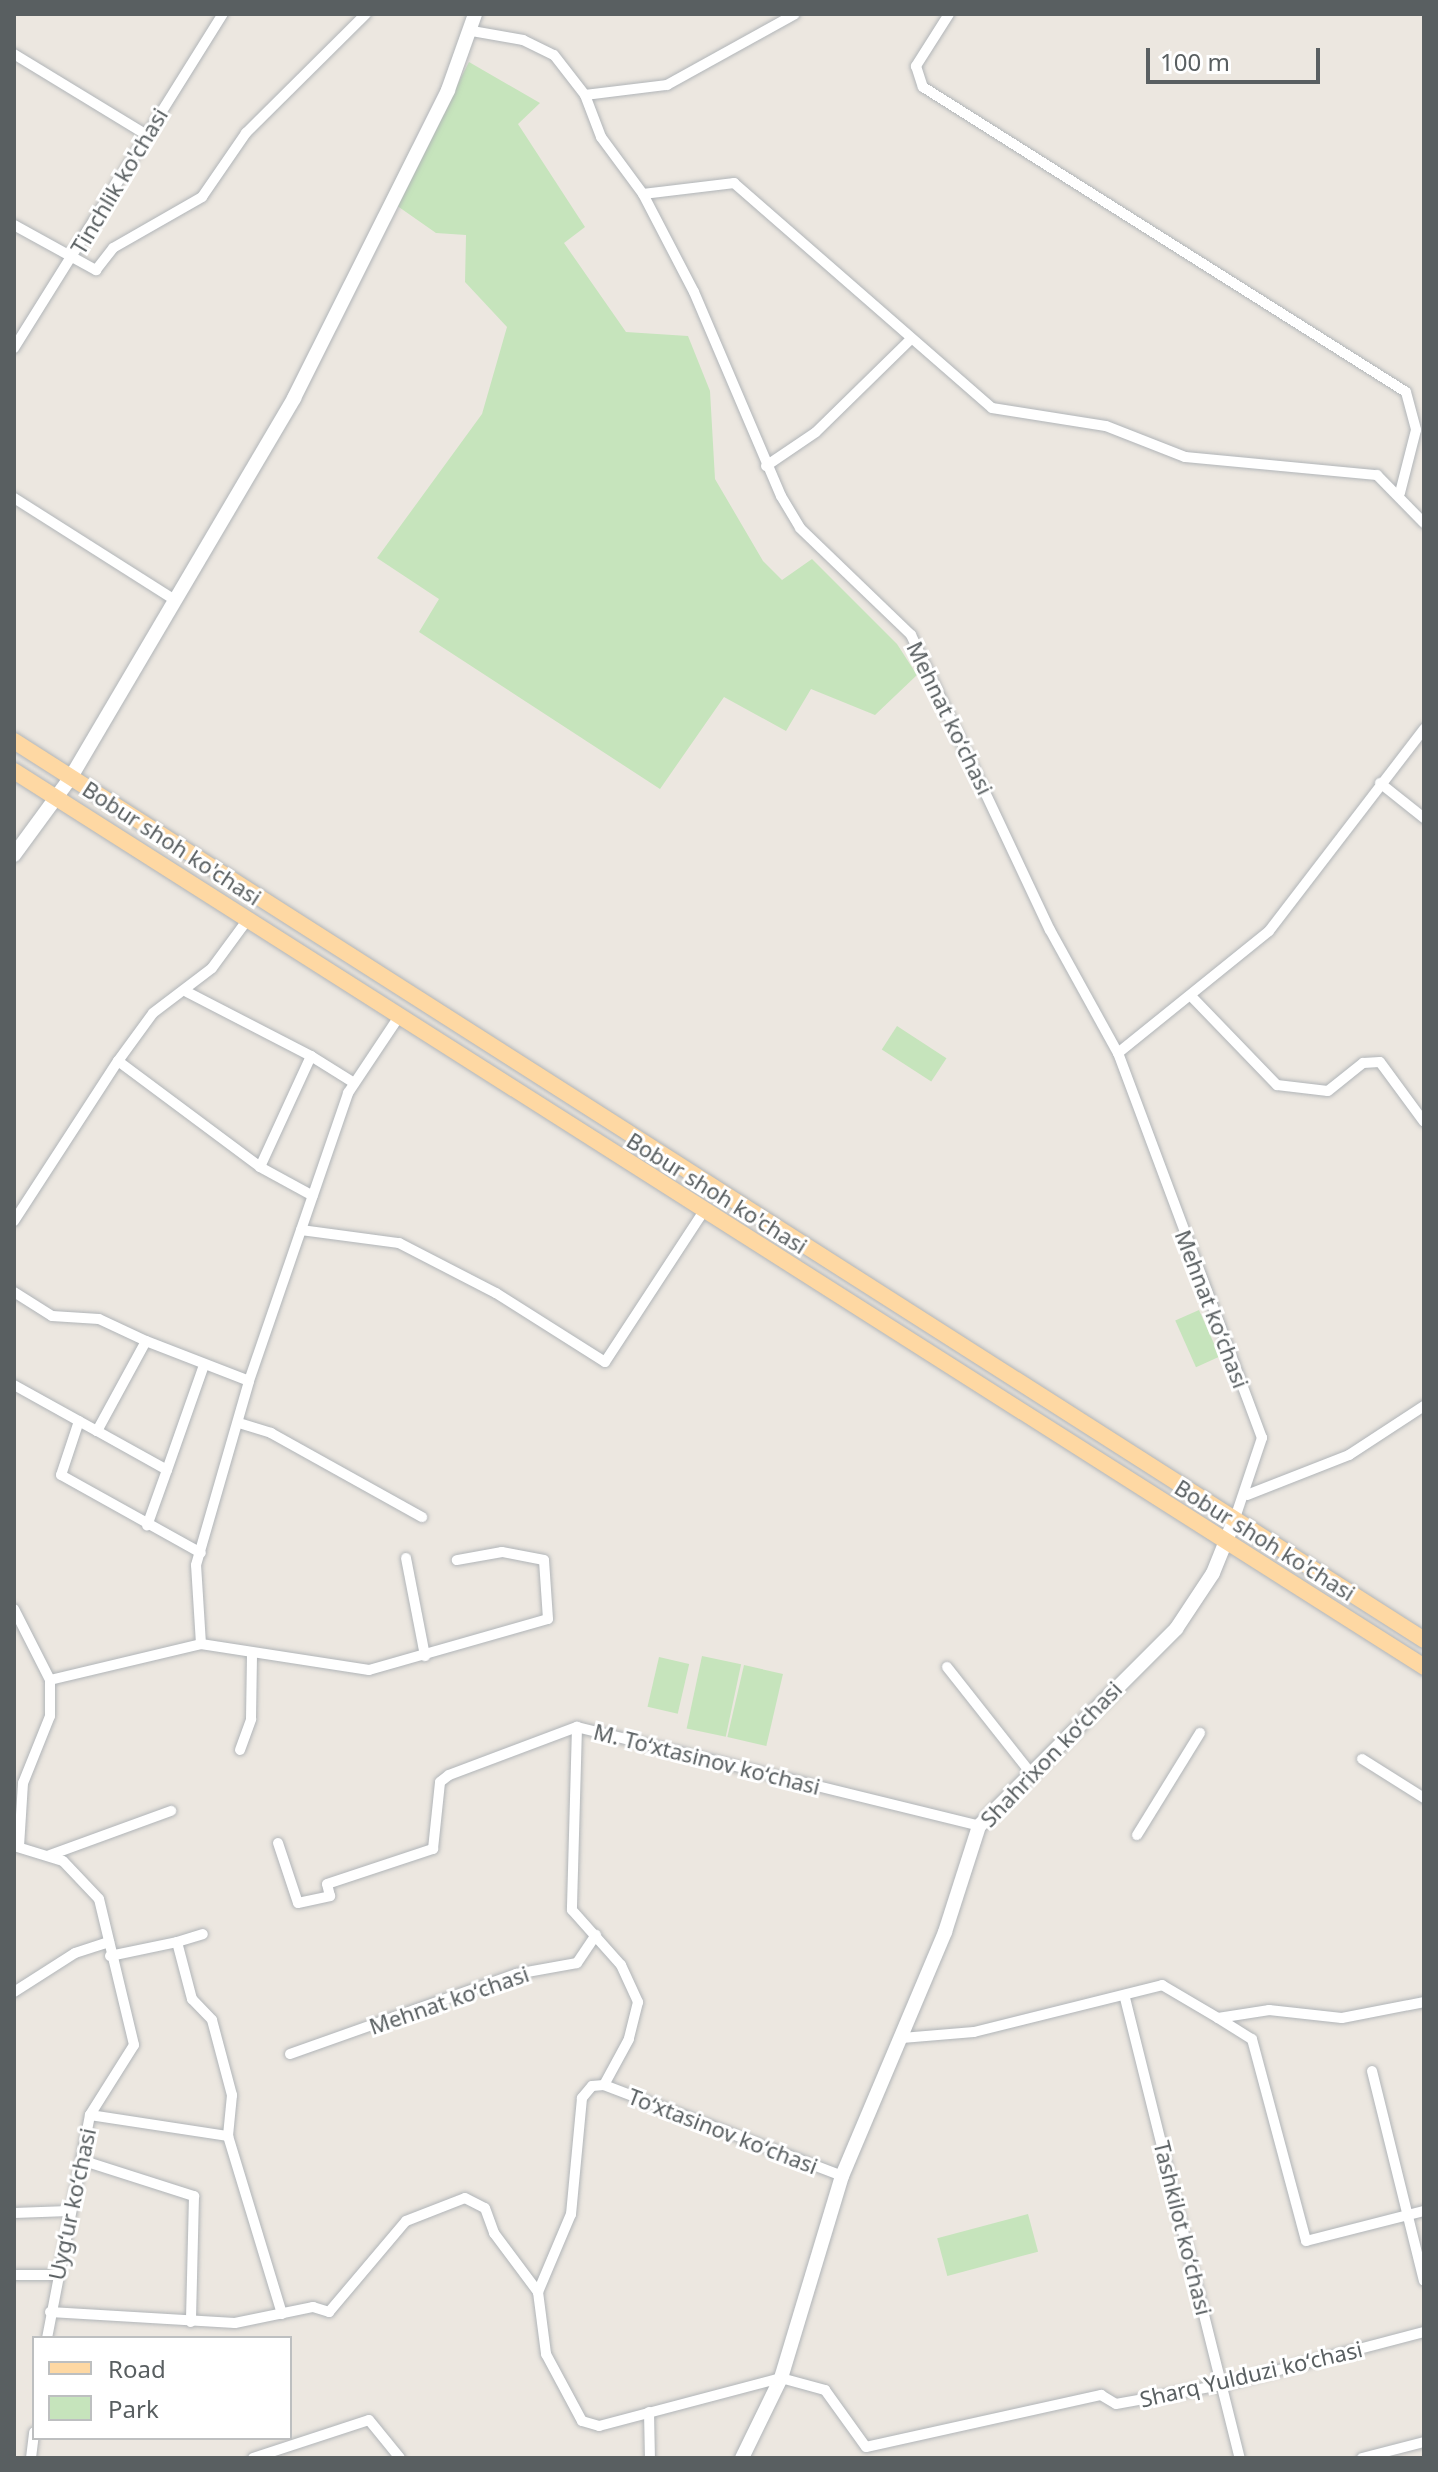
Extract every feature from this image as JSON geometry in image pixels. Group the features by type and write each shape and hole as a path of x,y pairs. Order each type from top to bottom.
{"main road":[{"name":"Bobur shoh ko'chasi","path":"14,741 1424,1640"},
{"name":"Bobur shoh ko'chasi","path":"14,771 1424,1667"}],"street":[{"path":"14,225 71,260 96,270 113,248 202,197 246,133 366,14"},
{"path":"14,855 53,796 71,777 294,398 472,31 475,14"},
{"path":"585,95 667,85 795,14"},
{"path":"949,14 916,66 923,87 1406,392 1416,430 1400,493 1405,510 1424,523"},
{"name":"Tinchlik ko'chasi","path":"14,348 71,260 219,15"},
{"name":"Mehnat koʻchasi","path":"472,31 523,40 554,55 585,95 601,137 643,194 694,292 766,466 800,528 911,635 1050,930 1118,1053 1209,1311 1257,1421 1262,1438 1247,1495 1234,1521"},
{"path":"14,54 145,134"},
{"path":"643,194 734,183 824,256 908,342 992,408 1106,426 1185,457 1377,475 1400,493"},
{"path":"766,466 816,432 908,342"},
{"path":"14,498 176,601"},
{"path":"1118,1053 1269,931 1424,729"},
{"path":"1380,783 1424,818"},
{"path":"14,1221 118,1061 153,1013 187,992 248,919"},
{"path":"187,992 311,1056 354,1083"},
{"path":"1191,996 1277,1085 1328,1091 1363,1063 1380,1062 1424,1122"},
{"path":"201,1644 201,1553 249,1381 354,1083 400,1015"},
{"path":"260,1167 311,1056"},
{"path":"118,1061 260,1167 313,1196"},
{"path":"301,1230 399,1243 496,1293 605,1362 705,1209"},
{"path":"14,1292 52,1316 99,1319 204,1365 249,1381"},
{"path":"97,1431 146,1341"},
{"path":"147,1526 204,1365"},
{"path":"14,1385 167,1470"},
{"path":"1247,1495 1349,1455 1424,1406"},
{"path":"79,1421 61,1475 147,1526 201,1553"},
{"path":"239,1423 271,1433 422,1517"},
{"name":"Shahrixon koʻchasi","path":"742,2458 781,2378 842,2176 902,2038 979,1826 1029,1771 1176,1629 1234,1521"},
{"path":"50,1680 201,1644 369,1670 425,1656 551,1615 544,1560 502,1552 457,1560"},
{"path":"406,1558 425,1656"},
{"path":"14,1609 50,1680 50,1716 23,1783 17,1846"},
{"path":"240,1750 251,1719 252,1654"},
{"path":"947,1667 1029,1771"},
{"path":"278,1843 298,1903 330,1896 327,1884 433,1849 440,1782 449,1775 577,1727"},
{"name":"M. Toʻxtasinov koʻchasi","path":"538,2292 571,2214 582,2098 604,2085 629,2039 638,2002 628,1976 572,1910 577,1727 979,1826"},
{"path":"1137,1835 1200,1733"},
{"path":"1362,1759 1424,1798"},
{"path":"50,1855 171,1811"},
{"name":"Uygʻur koʻchasi","path":"17,1846 50,1855 91,1887 109,1942 134,2045 90,2115 47,2336"},
{"path":"110,1956 203,1934"},
{"name":"Mehnat koʻchasi","path":"290,2054 508,1976 574,1965 596,1935"},
{"path":"14,1992 75,1953 109,1942"},
{"path":"177,1942 192,1999 212,2020 232,2095 228,2136 282,2314"},
{"path":"902,2038 974,2032 1125,1998 1162,1985 1252,2039 1306,2241 1424,2211"},
{"name":"Tashkilot koʻchasi","path":"1125,1998 1240,2458"},
{"path":"1218,2018 1269,2010 1342,2018 1424,2002"},
{"path":"1372,2071 1424,2281"},
{"name":"Toʻxtasinov koʻchasi","path":"604,2085 842,2176"},
{"path":"90,2115 228,2136"},
{"path":"81,2160 194,2196 191,2322"},
{"path":"50,2312 191,2322 282,2314 313,2307 329,2312 406,2221 465,2198 485,2208 494,2233 538,2292 546,2354 582,2421 599,2426 781,2378"},
{"path":"14,2213 69,2211"},
{"path":"14,2275 57,2275"},
{"name":"Sharq Yulduzi koʻchasi","path":"781,2378 825,2390 861,2447 1101,2395 1116,2404 1222,2385 1424,2332"},
{"path":"649,2412 650,2458"},
{"path":"253,2458 369,2420 400,2458"},
{"path":"1362,2458 1424,2442"}],"green space":[{"path":"469,62 540,103 518,124 585,227 564,243 626,332 688,336 710,391 715,479 763,561 782,580 812,559 897,644 917,675 875,715 811,689 786,731 724,697 660,789 419,632 439,599 377,558 482,414 507,327 465,282 466,235 436,233 396,205"},
{"path":"897,1026 946,1058 931,1082 882,1049"},
{"path":"1199,1310 1220,1357 1196,1367 1175,1321"},
{"path":"702,1656 741,1664 726,1737 687,1728"},
{"path":"659,1657 689,1664 678,1714 648,1707"},
{"path":"744,1665 783,1674 766,1746 727,1737"},
{"path":"1028,2214 1038,2252 947,2276 937,2238"}]}
